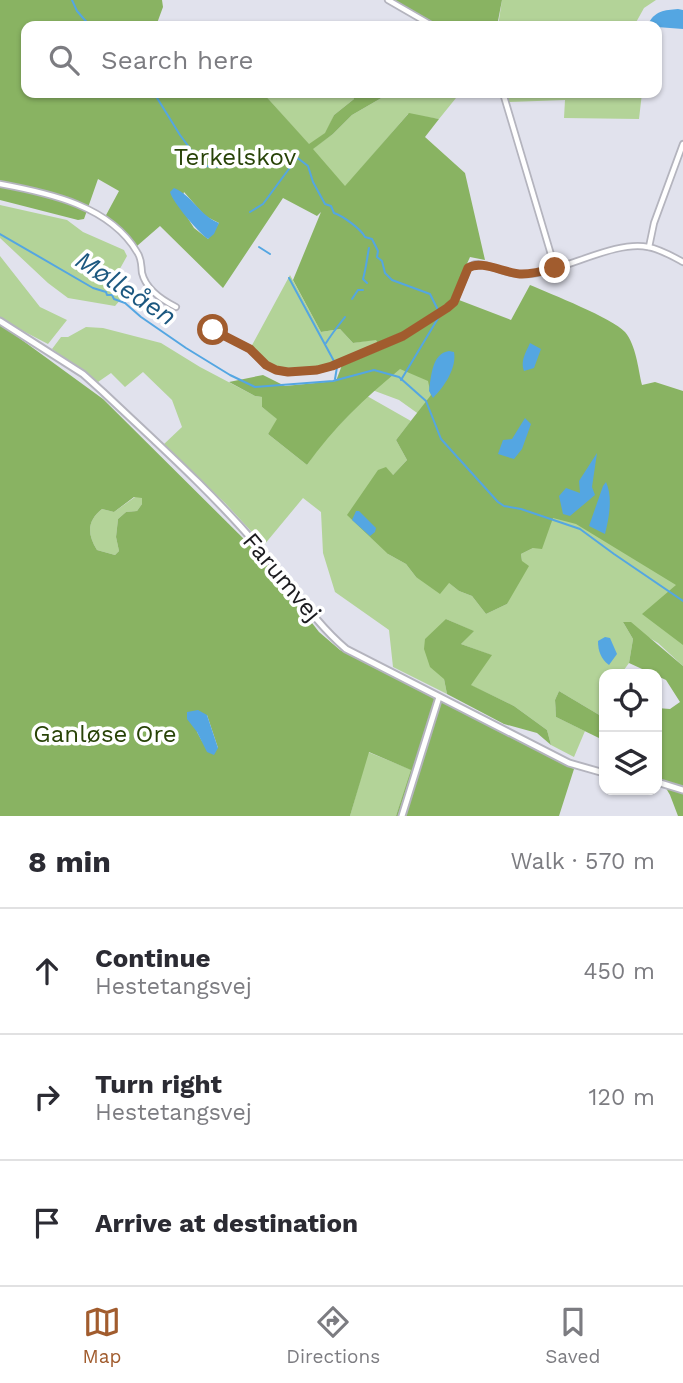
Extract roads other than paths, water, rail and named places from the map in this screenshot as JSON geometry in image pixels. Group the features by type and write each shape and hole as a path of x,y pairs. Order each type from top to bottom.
{"street":[{"path":"388,0 424,21"},
{"path":"504,98 555,268"},
{"path":"649,247 654,223 683,144"},
{"path":"0,184 43,192 70,202 111,224 139,254 142,273 154,293 176,307"},
{"path":"213,330 250,349 266,365 276,370 317,370 403,336 447,308 454,302 468,268 472,265 520,274 555,268 630,247 649,247 683,262"},
{"name":"Farumvej","path":"0,321 83,374 103,392 221,505 329,634 346,649 569,763 599,772"},
{"path":"402,816 439,697"},
{"path":"662,784 683,790"}],"water":[{"path":"683,10 683,29 662,27 662,21 650,21 660,12"},
{"path":"174,188 186,195 206,216 219,223 214,234 208,239 176,203 170,192"},
{"path":"530,343 541,349 534,368 524,371 523,360"},
{"path":"449,351 454,352 452,371 433,398 429,391 433,366 439,356"},
{"path":"525,418 531,424 522,449 514,459 498,454 503,440 512,439"},
{"path":"597,453 592,487 595,495 570,516 563,514 559,496 566,488 580,493 579,481"},
{"path":"606,482 610,501 605,534 589,526"},
{"path":"356,511 376,528 370,536 352,520"},
{"path":"605,637 610,638 617,654 609,665 602,657 598,641"},
{"path":"198,710 207,715 218,748 214,755 207,752 187,719 187,712"}],"waterway":[{"path":"72,0 86,21"},
{"path":"157,98 203,166 221,167 246,152 295,156 308,166 325,204 331,206 334,213 351,223 365,237 372,239 385,273 392,280 430,294 439,312"},
{"path":"250,212 263,204 297,158"},
{"name":"Mølleåen","path":"0,234 93,288 112,295 186,348 255,387 333,381 374,370 399,377 426,401 441,439 498,502 580,529 683,601"},
{"path":"259,247 270,254"},
{"path":"367,283 363,279 369,248"},
{"path":"289,278 335,363"},
{"path":"352,299 358,290 363,290"},
{"path":"401,380 440,315"},
{"path":"326,343 345,317"},
{"path":"335,379 337,367"}],"park label":[{"name":"Terkelskov","path":"235,157"},
{"name":"Ganløse Ore","path":"105,734"}]}
